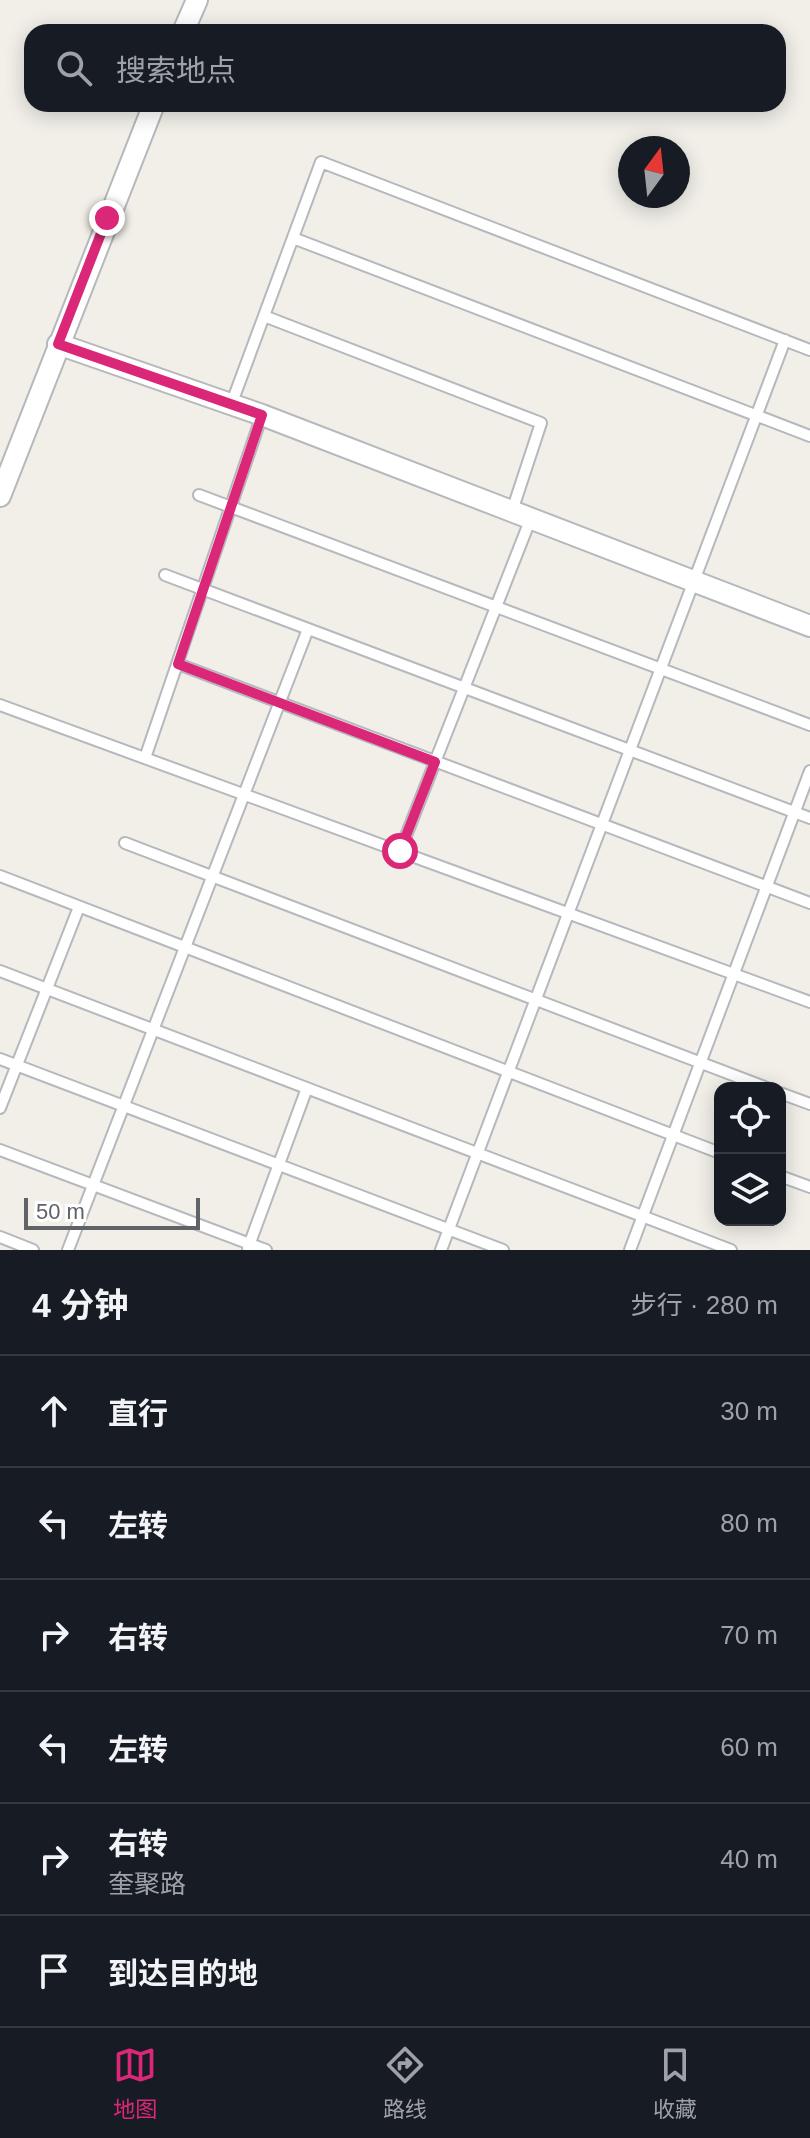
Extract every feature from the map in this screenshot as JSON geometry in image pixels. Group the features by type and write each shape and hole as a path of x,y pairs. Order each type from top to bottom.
{"street":[{"path":"186,24 197,0"},
{"path":"0,496 151,112"},
{"path":"58,344 262,415 810,626"}],"lane":[{"path":"231,405 321,162 810,350"},
{"path":"293,238 810,436"},
{"path":"264,316 541,423 522,515 496,607 400,851"},
{"path":"441,1250 697,582 785,340"},
{"path":"145,758 262,415"},
{"path":"199,495 810,725"},
{"path":"165,575 810,818"},
{"path":"68,1250 308,629"},
{"path":"178,664 810,903"},
{"path":"0,705 810,1002"},
{"path":"630,1250 810,771"},
{"path":"125,843 751,1082"},
{"path":"0,876 714,1151"},
{"path":"0,1108 79,907"},
{"path":"0,971 731,1250"},
{"path":"0,1059 503,1250"},
{"path":"248,1247 307,1088"},
{"path":"786,1095 810,1104"},
{"path":"0,1150 248,1247 266,1250"},
{"path":"786,1178 810,1187"},
{"path":"0,1237 33,1250"}],"route":[{"path":"107,218 58,344 262,415 178,664 435,762 400,851"}]}
